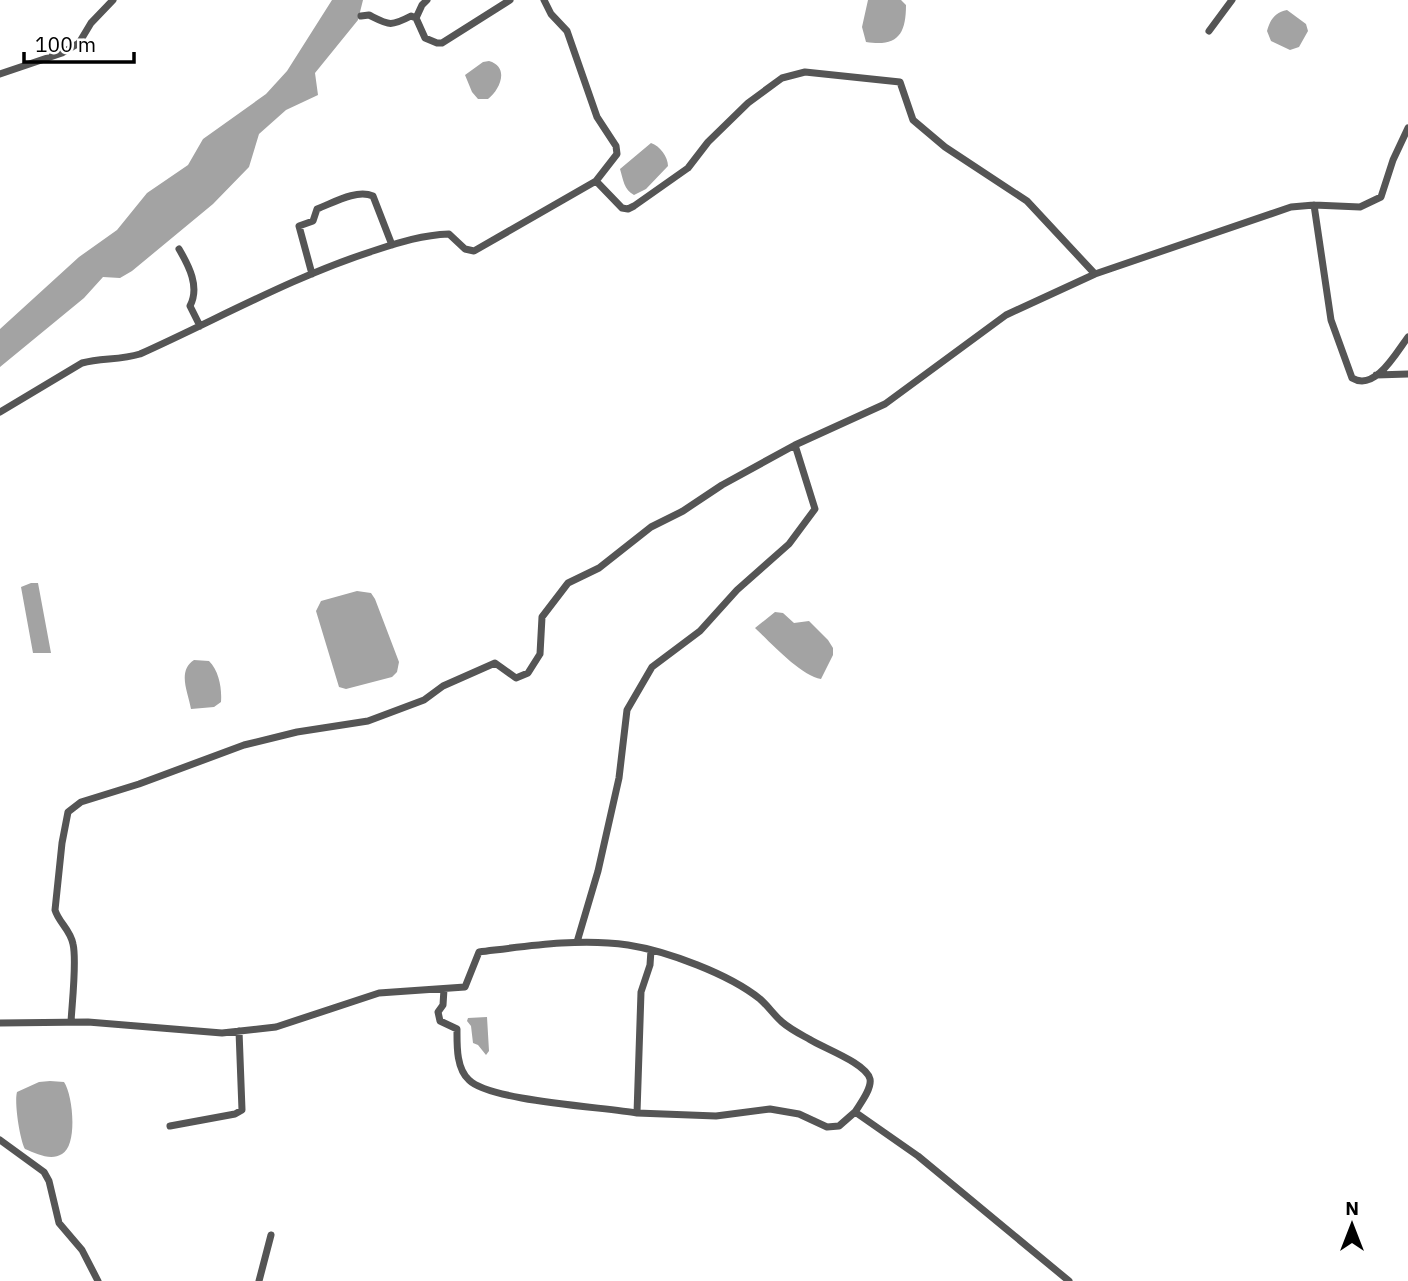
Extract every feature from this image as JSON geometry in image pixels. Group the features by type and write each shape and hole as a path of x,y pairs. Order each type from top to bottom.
{"street":[{"path":"0,74 62,53 79,43 92,23 113,0"},
{"path":"416,18 427,0"},
{"path":"361,16 369,15 390,25 411,16 416,18 425,38 442,43 510,0"},
{"path":"0,412 82,363 122,359 140,354 312,274 392,245 428,234 449,234 465,249 474,251 596,181 617,154 616,146 597,117 567,31 551,14 544,0"},
{"path":"1209,31 1232,0"},
{"path":"596,181 622,208 634,206 688,168 708,142 748,103 782,78 805,72 900,82 914,120 945,147 1027,201 1095,274"},
{"path":"71,1023 74,944 67,928 57,920 55,910 68,812 81,802 244,745 297,732 368,721 424,700 443,686 495,663 516,678 528,673 540,654 542,617 568,583 599,568 651,527 795,445 885,404 1006,315 1095,274 1291,208 1314,205 1360,206 1381,197 1393,160 1408,128"},
{"path":"312,274 299,226 313,221 317,209 341,200 358,195 373,196 392,245"},
{"path":"1314,205 1331,320 1341,355 1352,378 1359,383 1370,381 1386,366 1408,337"},
{"path":"179,249 188,264 195,289 190,306 200,326"},
{"path":"1376,375 1384,377 1408,374"},
{"path":"577,942 598,871 619,778 628,710 652,667 700,631 737,590 789,544 815,509 795,445"},
{"path":"0,1023 71,1023 222,1033 276,1027 379,993 465,987 480,952 577,942 627,945 680,958 759,998 783,1023 863,1067 870,1078 870,1086 855,1112 839,1126 827,1127 799,1114 770,1109 716,1116 637,1113 527,1099 480,1087 468,1079 458,1058 457,1029 440,1021 438,1012 443,1005 444,989"},
{"path":"637,1113 641,992 650,965 651,950"},
{"path":"170,1126 235,1114 242,1110 244,1104 239,1031"},
{"path":"855,1112 918,1156 1069,1281"},
{"path":"0,1140 44,1172 59,1223 82,1250 98,1281"},
{"path":"259,1281 271,1235"}],"shaded area":[{"path":"332,0 363,0 358,20 315,73 318,95 286,110 259,134 249,167 213,204 132,271 120,278 103,277 84,298 0,367 0,329 79,257 117,230 147,193 188,165 203,139 266,94 287,71"},
{"path":"868,0 901,0 906,5 904,24 898,37 885,43 866,42 862,27"},
{"path":"1287,10 1306,24 1308,31 1299,47 1290,50 1271,41 1267,31 1274,17"},
{"path":"489,61 499,68 501,79 488,99 478,99 465,75 483,62"},
{"path":"651,143 663,152 668,166 646,189 634,195 626,187 620,169"},
{"path":"38,583 51,653 33,653 21,587"},
{"path":"357,591 371,593 375,599 399,662 397,672 392,677 346,689 339,687 316,611 321,601"},
{"path":"775,612 783,613 794,623 809,621 828,640 833,648 833,655 821,679 804,672 755,628"},
{"path":"194,660 209,661 217,675 221,702 214,707 191,709 185,676"},
{"path":"487,1017 489,1051 486,1055 473,1043 471,1026 467,1021 468,1018"},
{"path":"39,1082 64,1082 72,1108 72,1131 67,1149 53,1157 25,1149 19,1130 16,1104 17,1092"}]}
